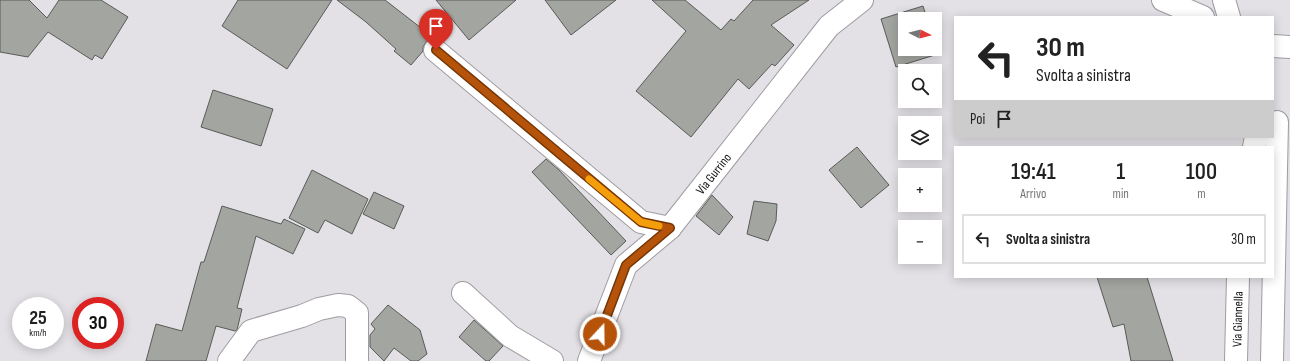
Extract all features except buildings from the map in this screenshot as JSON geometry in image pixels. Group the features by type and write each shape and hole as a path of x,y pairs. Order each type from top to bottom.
{"street":[{"name":"Via Gurrino","path":"589,361 626,265 670,228 829,26 862,0"},
{"path":"1164,0 1201,16"},
{"path":"1224,0 1229,16"},
{"path":"1274,46 1290,47"},
{"path":"436,50 641,222 670,228"},
{"path":"1274,265 1277,122"},
{"name":"Via Giannella","path":"1236,361 1238,278"},
{"path":"1272,361 1274,278"},
{"path":"463,293 510,336 552,361"},
{"path":"229,361 251,331 302,316 319,309 338,305 348,306 357,313 357,361"}],"slow traffic":[{"path":"589,179 641,222 659,226"}],"route":[{"path":"436,50 641,222 670,228 626,265 600,334"}]}
